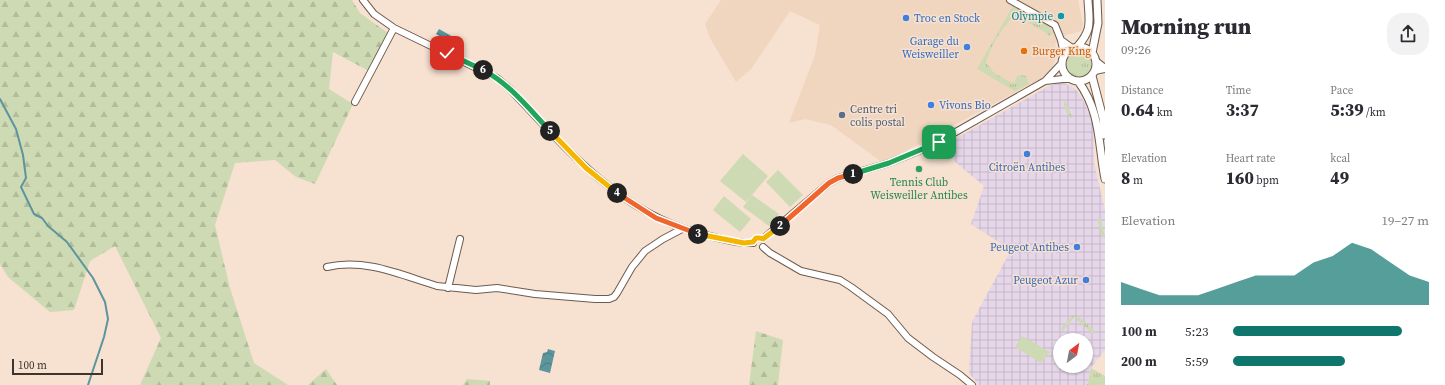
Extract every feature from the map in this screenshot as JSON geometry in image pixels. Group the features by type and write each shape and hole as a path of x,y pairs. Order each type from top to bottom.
{"main road":[{"path":"1074,47 1082,47 1092,53 1096,61 1093,73 1088,79 1078,81 1070,79 1064,73 1062,64 1064,55 1086,35 1089,27 1088,0"},
{"path":"1092,53 1098,23 1097,2"},
{"path":"1093,73 1103,118 1105,135"},
{"path":"1078,81 1093,107 1097,123 1105,179"}],"street":[{"path":"363,0 374,14 394,28 497,78 510,88 559,140 601,181 624,198 656,218 696,234 744,243 753,242 756,238 763,239"},
{"path":"1010,0 1054,25 1061,40 1064,55"},
{"path":"355,102 394,28"},
{"path":"1061,40 1074,47"},
{"path":"1093,73 1105,68 1096,61"},
{"path":"763,239 829,183 838,178 889,163 933,145 1045,82 1062,64"},
{"path":"1045,82 1070,79"},
{"path":"327,267 339,264 368,265 448,288 476,290 497,288 541,294 608,299 614,297 632,266 645,251 662,239 682,229"},
{"path":"448,288 460,239"},
{"path":"763,239 763,247"},
{"path":"753,242 756,248 763,247"},
{"path":"763,247 770,253 802,271 840,280 851,287 888,314 908,338 933,357 960,374 972,385"}],"shaded area":[{"path":"721,0 1078,0 1083,25 1082,30 1066,35 1055,44 1057,54 1052,68 1040,79 883,163 831,125 805,119 789,123 815,55 820,25 790,11 751,69 736,82 710,38 705,24"},
{"path":"1064,83 1073,87 1082,98 1093,120 1094,163 1105,210 1105,350 1093,365 1093,333 1053,333 1053,373 1090,373 1087,385 979,385 969,373 972,322 1011,250 971,224 984,186 954,161 946,144 1049,86"}],"green space":[{"path":"0,0 352,0 360,13 388,33 369,71 333,52 329,89 353,104 315,184 296,177 275,160 235,163 215,225 230,288 254,363 288,385 140,385 161,338 115,246 90,261 74,310 50,312 8,277 0,264"},
{"path":"1013,6 1049,26 1053,33 1049,36 1045,32 1014,16 1001,31 986,62 994,73 1014,84 1017,76 1026,76 1029,84 1015,91 977,69"},
{"path":"1079,51 1088,55 1092,64 1088,73 1079,77 1070,73 1066,64 1070,55"},
{"path":"1064,99 1065,100 1073,119 1066,111"},
{"path":"743,154 768,176 746,202 720,181"},
{"path":"778,170 803,195 790,207 766,182"},
{"path":"752,195 779,214 769,226 743,207"},
{"path":"724,196 751,219 740,232 713,210"},
{"path":"1100,218 1105,236 1102,237 1097,219"},
{"path":"1076,315 1063,331 1061,329 1072,316"},
{"path":"1078,316 1095,331 1093,334 1093,333 1076,319"},
{"path":"756,331 783,340 778,385 749,385"},
{"path":"1022,336 1050,352 1041,363 1015,347"},
{"path":"326,369 337,385 308,385"},
{"path":"1093,369 1105,376 1105,385 1087,385 1090,373 1093,373"},
{"path":"467,379 490,381 490,385 463,385"}],"water":[{"path":"439,29 455,38 452,44 436,34"},
{"path":"548,349 555,351 550,373 539,370 543,353 547,352"}],"waterway":[{"path":"0,99 16,129 23,155 26,178 21,187 34,214 42,218 48,226 67,242 93,278 105,302 108,319 104,337 88,385"}],"place":[{"name":"Olympie","path":"1061,16"},
{"name":"Troc en Stock","path":"906,18"},
{"name":"Garage du Weisweiller","path":"967,47"},
{"name":"Burger King","path":"1024,51"},
{"name":"Vivons Bio","path":"931,105"},
{"name":"Centre tri colis postal","path":"842,115"},
{"name":"Citroën Antibes","path":"1027,154"},
{"name":"Tennis Club Weisweiller Antibes","path":"919,169"},
{"name":"Peugeot Antibes","path":"1077,247"},
{"name":"Peugeot Azur","path":"1086,280"}],"route":[{"path":"447,53 497,78 510,88 586,168 612,190 629,201 656,218 682,229 696,234 744,243 753,242 756,238 763,239 829,183 838,178 889,163 939,142"}]}
